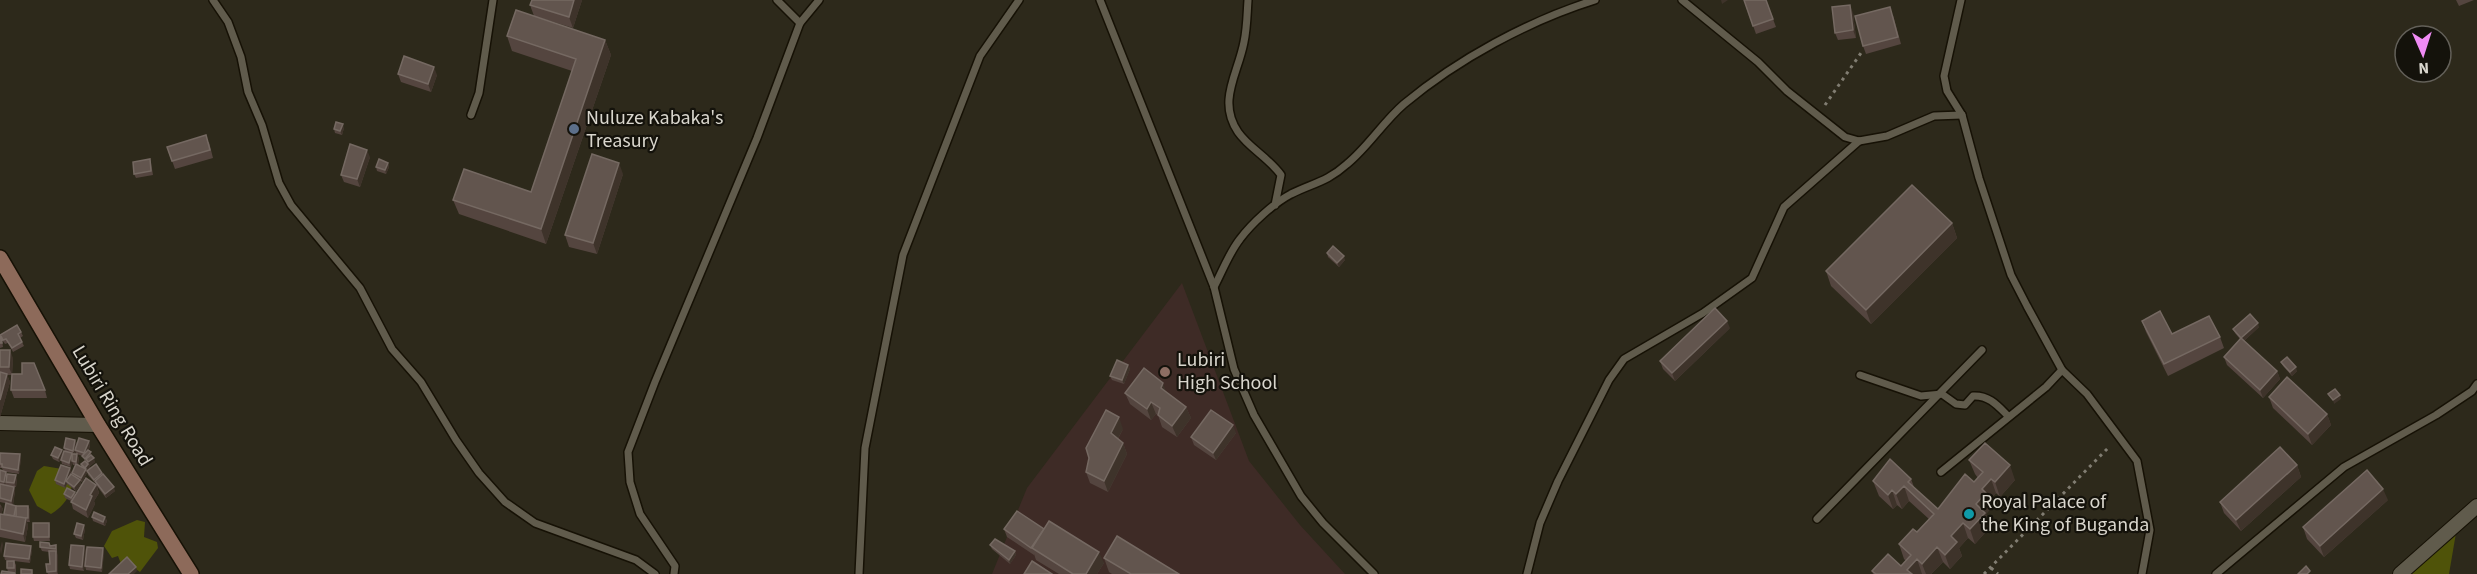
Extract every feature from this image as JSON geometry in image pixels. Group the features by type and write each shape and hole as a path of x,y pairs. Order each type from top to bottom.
{"main road":[{"name":"Lubiri Ring Road","path":"0,258 98,424 191,574"}],"street":[{"path":"0,423 98,424"},
{"path":"2400,574 2477,506"}],"lane":[{"path":"213,0 228,22 241,57 248,92 262,125 279,183 291,205 360,288 392,348 421,382 479,473 505,502 535,523 636,560 655,574"},
{"path":"471,115 479,93 493,0"},
{"path":"777,0 800,23"},
{"path":"674,574 675,566 640,514 630,482 628,452 757,138 800,23 819,0"},
{"path":"859,574 865,448 903,255 980,56 1019,0"},
{"path":"1100,0 1214,287 1234,369 1254,415 1301,496 1323,523 1374,574"},
{"path":"1248,0 1244,43 1228,96 1230,114 1239,133 1271,160 1281,175 1275,205"},
{"path":"1214,287 1240,239 1275,205 1292,194 1326,180 1348,163 1402,105 1451,68 1519,32 1572,7 1595,0"},
{"path":"1682,0 1817,116 1845,136 1859,141 1898,134 1913,123 1934,116 1962,115"},
{"path":"1961,0 1944,76 1947,91 1962,115 1978,178 2011,275 2062,370 2087,394 2137,461 2150,531 2142,574"},
{"path":"1527,574 1540,523 1558,481 1609,380 1624,359 1703,314 1752,278 1784,207 1859,141"},
{"path":"1817,519 1982,350"},
{"path":"1941,472 2046,387 2062,370"},
{"path":"1860,375 1921,396 1941,394 1956,404 1965,405 1973,396 1980,395 1993,401 2008,416"},
{"path":"2216,574 2344,467 2436,416 2472,391 2477,384"}],"path":[{"path":"1817,116 1862,53"},
{"path":"1984,574 2120,436"},
{"path":"1991,568 1998,574"}],"shaded area":[{"name":"Lubiri High School","path":"1182,283 1249,461 1300,525 1345,574 992,574 1027,488"},
{"path":"44,466 62,469 72,479 67,499 51,514 37,506 29,490 37,471"},
{"path":"137,520 145,522 144,537 157,542 158,548 140,572 133,567 123,569 118,556 112,558 104,546 112,531"},
{"path":"2456,533 2449,574 2411,574"}],"building":[{"path":"532,0 574,0 569,17 530,5"},
{"path":"1744,0 1766,0 1773,19 1753,26"},
{"path":"1850,5 1853,30 1835,33 1832,7"},
{"path":"1890,7 1898,37 1863,46 1855,16"},
{"path":"516,10 605,40 541,229 453,200 464,169 531,192 576,59 507,36"},
{"path":"404,56 434,67 428,84 398,74"},
{"path":"336,122 343,124 340,131 334,129"},
{"path":"206,135 210,150 172,161 167,147"},
{"path":"350,144 367,150 357,179 341,175"},
{"path":"592,154 619,163 593,243 565,235"},
{"path":"150,159 151,171 134,174 133,162"},
{"path":"379,159 388,163 385,170 376,167"},
{"path":"1912,185 1952,223 1866,310 1826,271"},
{"path":"1333,246 1344,256 1337,263 1327,253"},
{"path":"1715,308 1727,321 1672,373 1660,361"},
{"path":"2160,311 2172,334 2209,316 2220,337 2164,364 2142,321"},
{"path":"2250,314 2258,323 2241,338 2233,329"},
{"path":"17,325 21,332 18,334 22,342 12,348 1,336 2,343 0,343 0,335"},
{"path":"2241,338 2277,371 2260,390 2224,357"},
{"path":"0,350 10,350 9,367 0,367"},
{"path":"2287,357 2296,367 2290,372 2281,362"},
{"path":"1117,360 1128,365 1122,380 1110,376"},
{"path":"22,363 34,363 45,390 11,390 12,374 22,374"},
{"path":"1144,368 1163,383 1161,388 1186,407 1172,426 1158,415 1160,408 1151,402 1147,409 1125,393"},
{"path":"0,372 7,374 0,400"},
{"path":"2287,377 2327,414 2308,434 2269,397"},
{"path":"2335,389 2340,395 2333,400 2328,394"},
{"path":"1106,410 1119,417 1111,433 1123,443 1104,481 1086,472 1089,458 1086,448"},
{"path":"1211,410 1233,425 1213,453 1191,437"},
{"path":"66,438 75,440 73,451 64,448"},
{"path":"79,438 89,441 84,453 75,450"},
{"path":"1985,443 2010,465 1995,482 1991,479 1982,489 1986,493 1976,504 1985,513 1970,529 1963,523 1951,536 1957,542 1945,555 1937,547 1922,564 1917,559 1907,570 1912,574 1876,574 1872,571 1888,554 1901,566 1911,555 1899,544 1913,529 1917,532 1934,514 1904,486 1896,494 1892,490 1888,495 1873,481 1890,459 1911,479 1908,482 1938,509 1965,474 1974,482 1983,472 1969,460"},
{"path":"55,447 62,450 58,458 51,455"},
{"path":"2280,447 2297,465 2236,520 2220,502"},
{"path":"88,450 91,452 85,459 82,456"},
{"path":"64,451 72,453 69,463 61,460"},
{"path":"0,453 20,454 18,470 2,467"},
{"path":"72,454 77,454 76,462 72,461"},
{"path":"91,455 94,458 88,462 86,459"},
{"path":"85,461 88,464 85,468 81,464"},
{"path":"76,464 86,469 81,478 72,473"},
{"path":"96,464 102,473 94,480 87,471"},
{"path":"61,465 70,468 64,484 55,480"},
{"path":"0,470 6,472 4,482 0,481"},
{"path":"2367,470 2383,489 2320,546 2303,527"},
{"path":"7,474 16,475 14,483 6,482"},
{"path":"71,474 80,480 74,487 66,481"},
{"path":"103,474 114,487 105,494 95,481"},
{"path":"86,478 96,485 90,495 92,496 86,510 71,502"},
{"path":"0,484 14,487 11,501 0,498"},
{"path":"67,488 75,492 71,498 64,494"},
{"path":"6,503 16,506 14,516 4,514"},
{"path":"16,506 28,506 28,518 16,517"},
{"path":"1017,511 1044,529 1031,548 1004,529"},
{"path":"94,512 105,517 103,522 92,517"},
{"path":"0,514 26,518 23,534 0,529"},
{"path":"1049,521 1099,552 1086,574 1073,574 1032,548"},
{"path":"33,523 49,523 49,537 33,537"},
{"path":"77,523 84,525 81,536 74,534"},
{"path":"1117,536 1179,574 1131,574 1104,558"},
{"path":"995,539 1015,551 1009,560 990,545"},
{"path":"40,542 49,543 50,546 56,545 56,549 40,547"},
{"path":"6,543 31,546 29,559 4,556"},
{"path":"71,545 84,546 82,567 69,565"},
{"path":"87,547 103,548 101,568 85,566"},
{"path":"49,551 56,551 56,571 47,572 46,564 50,564"},
{"path":"127,557 136,567 128,574 109,574"},
{"path":"7,561 14,561 14,568 7,568"},
{"path":"1032,561 1052,574 1024,574"},
{"path":"2306,566 2310,571 2307,574 2298,574"},
{"path":"21,569 32,570 32,574 21,574"},
{"path":"2,571 15,573 15,574 1,574"}],"place":[{"name":"Nuluze Kabaka's Treasury","path":"574,129"},
{"name":"Lubiri High School","path":"1165,372"},
{"name":"Royal Palace of the King of Buganda","path":"1969,514"}]}
